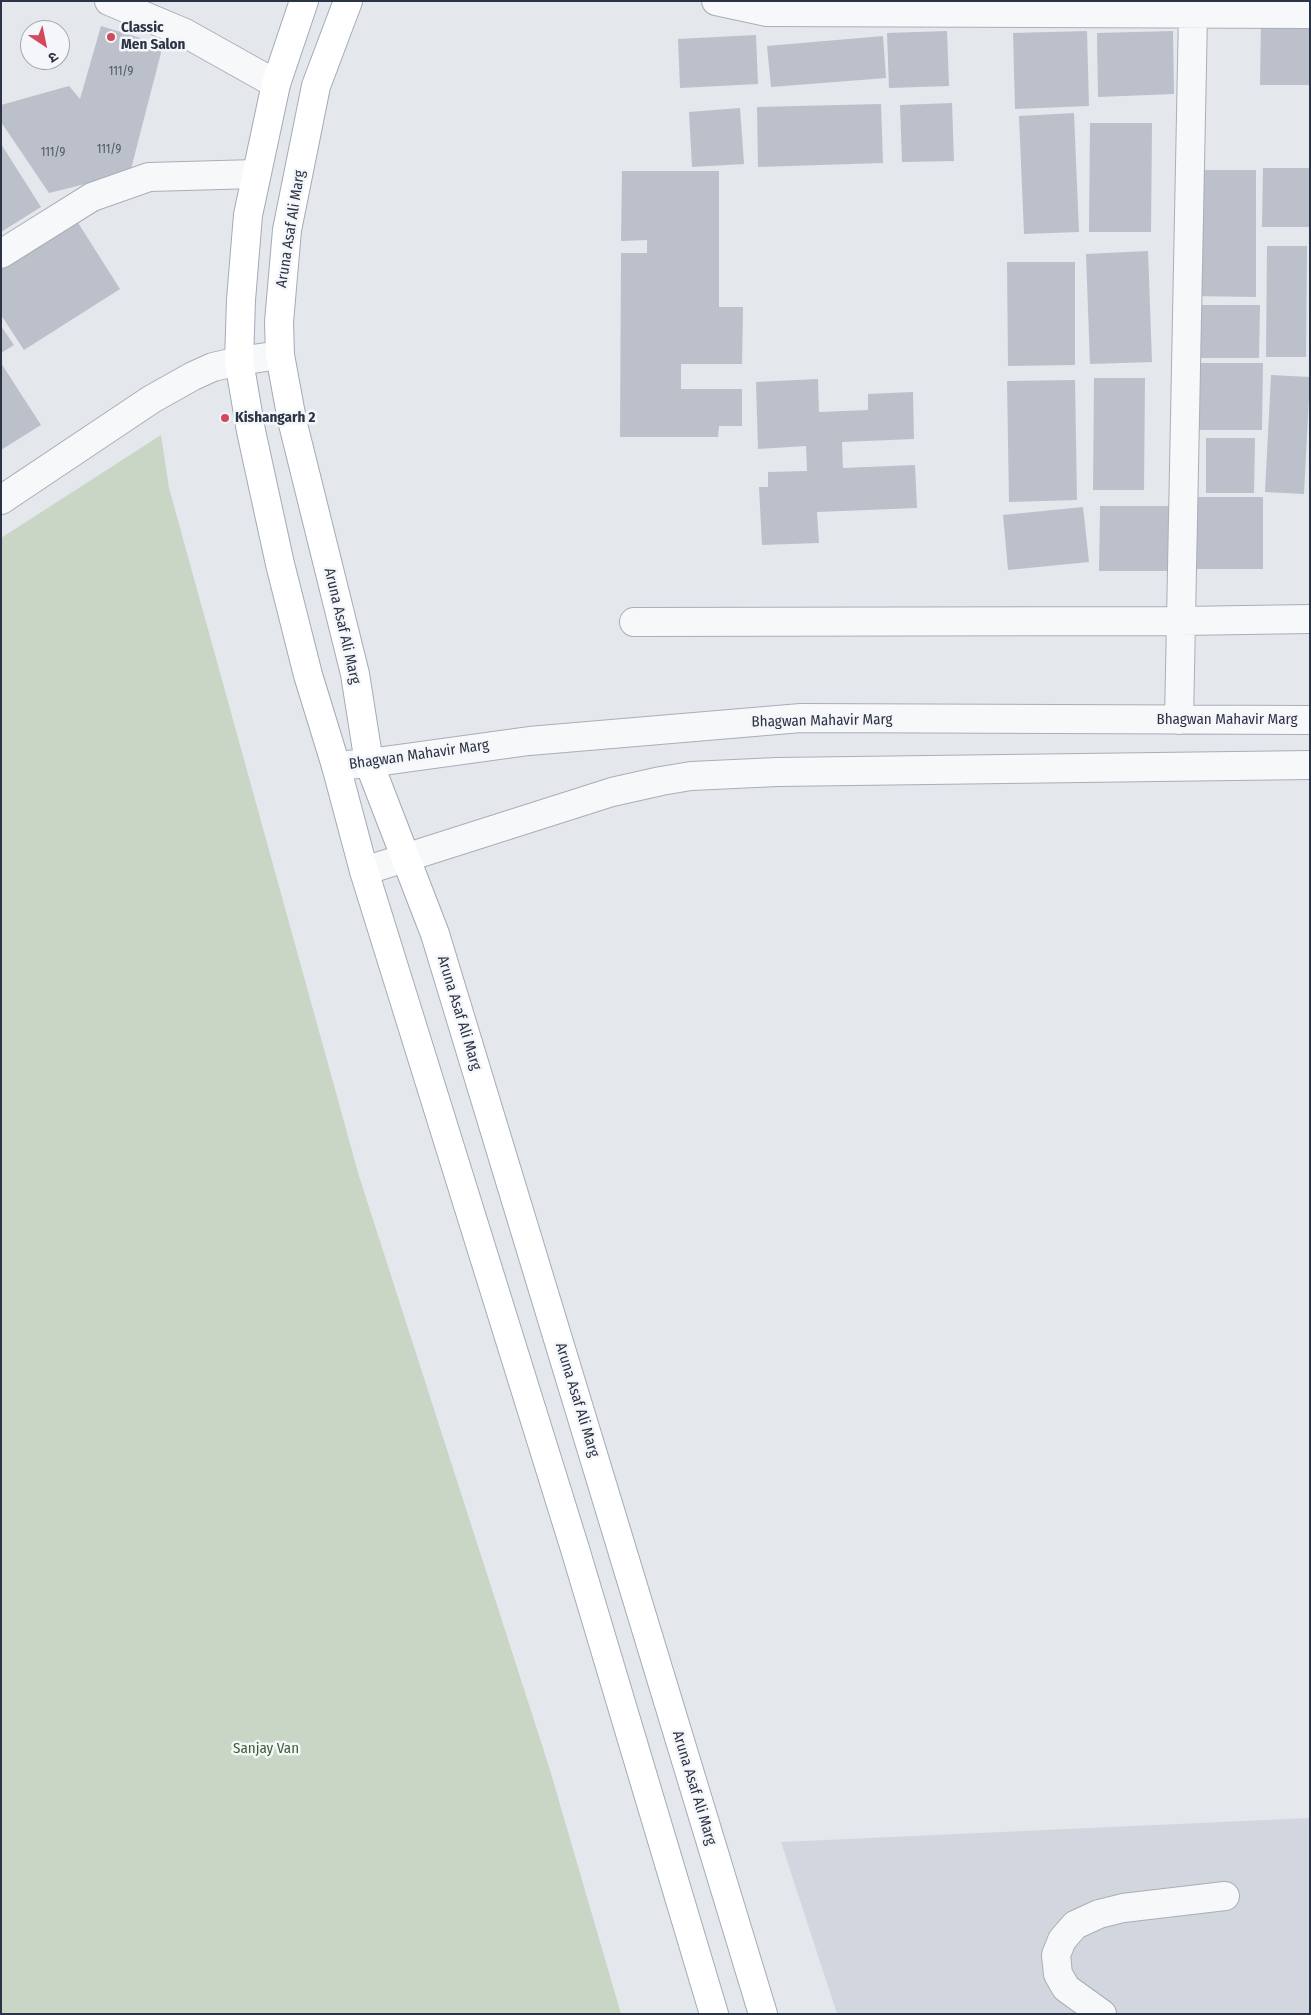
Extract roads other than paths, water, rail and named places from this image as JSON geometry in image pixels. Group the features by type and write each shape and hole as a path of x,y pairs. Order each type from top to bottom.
{"main road":[{"path":"304,1 276,84 256,174 246,234 239,361 251,431 280,564 308,675 336,766 364,871 572,1540 714,2014"},
{"name":"Aruna Asaf Ali Marg","path":"348,1 316,86 287,230 278,322 280,355 292,420 355,674 369,763 407,858 441,953 763,2014"}],"street":[{"path":"109,1 184,33 276,84"},
{"path":"716,1 767,12 1310,14"},
{"path":"1179,720 1193,14"},
{"path":"1,254 92,197 149,177 256,174"},
{"path":"1,500 152,399 193,376 214,367 280,355"},
{"path":"634,622 1310,619"},
{"name":"Bhagwan Mahavir Marg","path":"336,766 530,741 801,718 1310,720"},
{"path":"364,871 612,792 691,776 797,772 1310,765"},
{"path":"1102,2014 1066,1988 1058,1974 1056,1955 1062,1940 1075,1925 1099,1914 1123,1908 1225,1896"}],"place":[{"name":"Classic Men Salon","path":"111,37"},
{"name":"Kishangarh 2","path":"225,418"}],"park label":[{"name":"Sanjay Van","path":"266,1749"}]}
